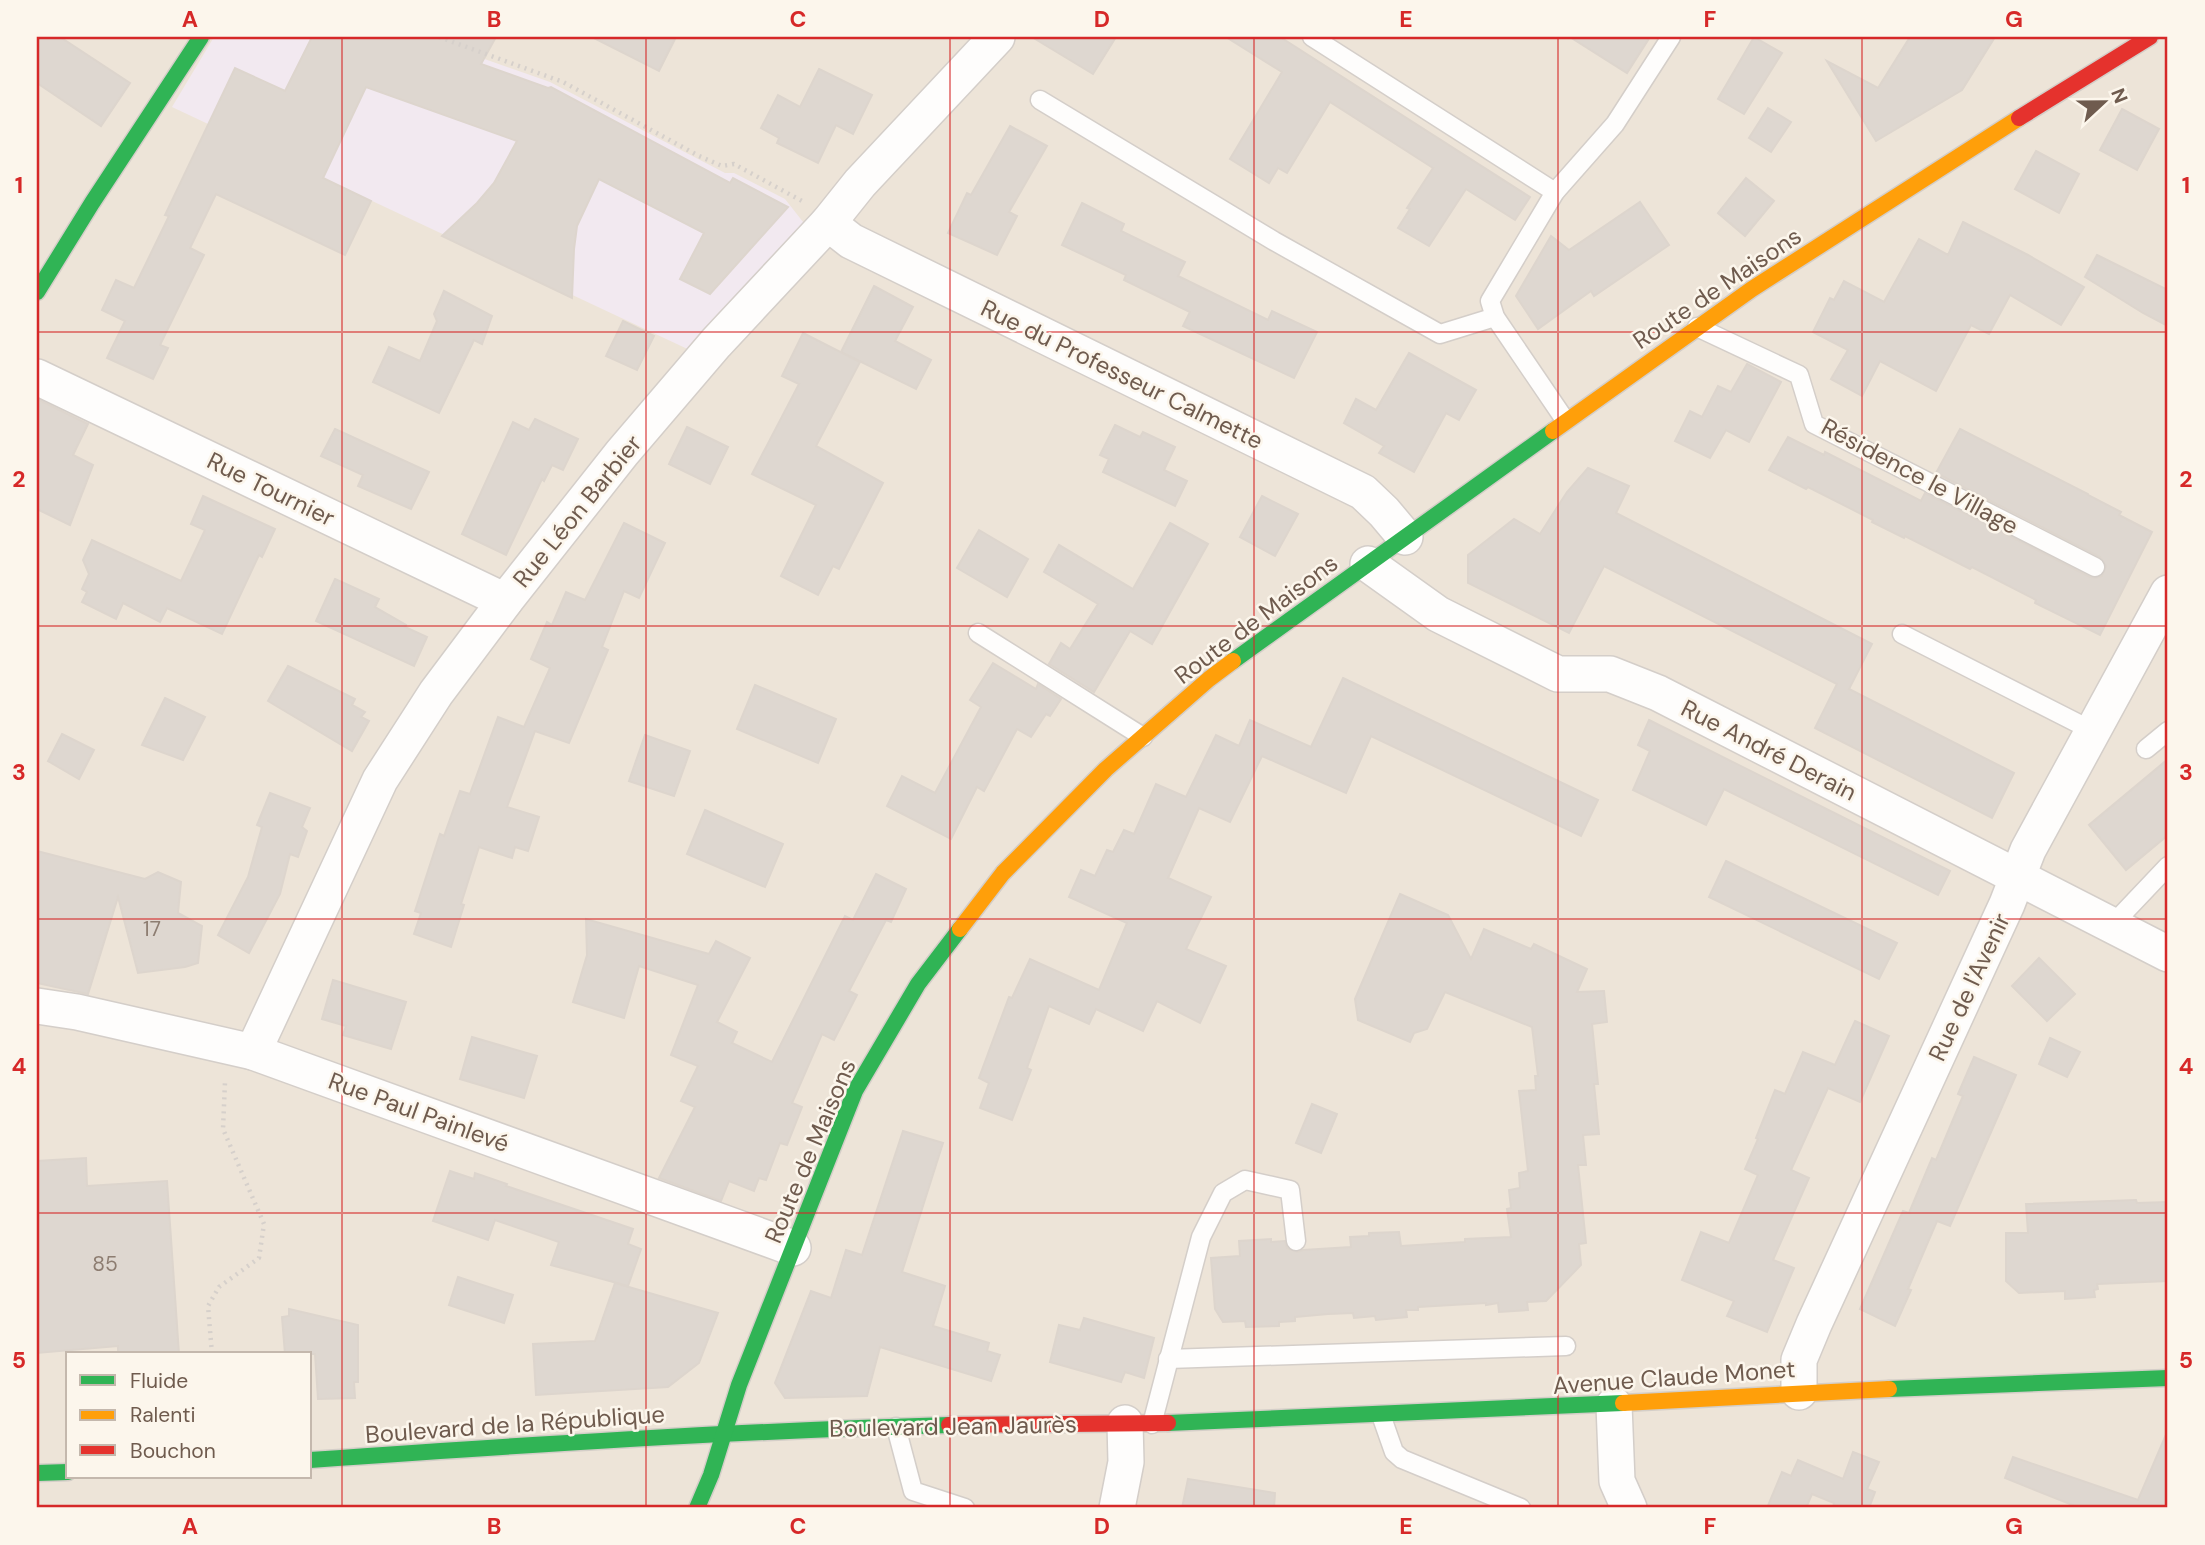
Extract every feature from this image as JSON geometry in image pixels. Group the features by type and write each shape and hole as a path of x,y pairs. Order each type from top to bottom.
{"street":[{"path":"37,292 201,37"},
{"name":"Rue Léon Barbier","path":"239,1049 380,779 436,694 505,601 622,453 716,343 828,223 860,183 997,37"},
{"name":"Route de Maisons","path":"697,1508 739,1385 856,1091 918,984 1003,873 1106,769 1209,679 1696,327 1894,198 2150,37"},
{"name":"Rue du Professeur Calmette","path":"828,223 851,241 1363,492 1405,537"},
{"name":"Rue Tournier","path":"37,377 505,601"},
{"name":"Rue André Derain","path":"1368,564 1438,614 1558,674 1610,674 1658,693 2168,954"},
{"name":"Rue de l'Avenir","path":"1798,1392 1799,1360 2028,850 2168,593"},
{"name":"Rue Paul Painlevé","path":"37,1006 77,1012 239,1049 793,1248"},
{"name":"Avenue Claude Monet","path":"1183,1423 1614,1405 1798,1392 2168,1378"},
{"path":"1614,1405 1617,1481 1629,1508"},
{"name":"Boulevard Jean Jaurès","path":"724,1435 796,1429 1030,1423 1183,1423"},
{"path":"1117,1508 1126,1462 1139,1423"},
{"name":"Boulevard de la République","path":"312,1460 661,1436 724,1435"},
{"path":"37,1473 66,1472"}],"lane":[{"path":"1312,37 1555,192"},
{"path":"1565,421 1495,317 1490,301 1555,192 1615,124 1671,37"},
{"path":"1040,100 1274,241 1440,334 1495,317"},
{"name":"Résidence le Village","path":"1696,327 1799,375 1814,424 2095,567"},
{"path":"978,633 1143,737"},
{"path":"1902,634 2093,731"},
{"path":"2147,749 2168,731"},
{"path":"2113,925 2167,872"},
{"path":"1139,1423 1168,1359 1201,1237 1223,1193 1245,1180 1290,1190 1296,1241"},
{"path":"1168,1359 1566,1346"},
{"path":"1381,1415 1394,1452 1402,1459 1521,1508"},
{"path":"896,1427 913,1491 965,1508"}],"path":[{"path":"439,37 563,82 699,156 722,166 734,164 795,196 828,223"},
{"path":"212,1352 208,1306 219,1287 258,1258 264,1224 223,1129 239,1049"}],"shaded area":[{"path":"37,37 2168,37 2168,1508 37,1508"},
{"path":"214,37 422,37 550,82 725,173 734,173 785,199 807,227 696,353 172,107"}],"building":[{"path":"37,37 60,37 130,83 101,126 37,83"},
{"path":"312,37 496,37 481,64 551,87 730,183 733,178 788,207 710,294 680,279 704,233 599,179 577,226 572,298 442,236 494,183 517,141 366,87 323,178 371,201 345,255 216,194 190,248 204,255 160,345 168,348 153,379 107,358 125,321 102,310 116,280 134,288 169,216 165,215 235,68 285,91"},
{"path":"592,37 676,37 659,71"},
{"path":"1032,37 1116,37 1093,74"},
{"path":"1226,37 1280,37 1530,197 1515,220 1466,189 1429,246 1398,228 1410,209 1407,208 1433,168 1330,102 1287,173 1278,168 1269,183 1230,159 1282,72"},
{"path":"1570,37 1650,37 1627,73"},
{"path":"1754,37 1782,53 1744,114 1718,99"},
{"path":"1910,37 1995,37 1962,90 1876,141 1827,61 1878,88"},
{"path":"819,69 872,95 853,134 836,125 818,163 777,143 779,138 761,128 778,95 800,107"},
{"path":"1768,108 1791,122 1771,152 1749,138"},
{"path":"2122,109 2159,129 2137,170 2100,150"},
{"path":"1010,126 1047,146 1009,212 1017,216 997,255 948,233 967,193 971,195"},
{"path":"2036,151 2079,174 2059,213 2015,189"},
{"path":"1746,178 1774,201 1745,236 1718,213"},
{"path":"1640,202 1669,245 1594,296 1591,291 1538,329 1516,296 1551,236 1569,250"},
{"path":"1082,203 1124,224 1121,231 1185,262 1178,276 1268,320 1272,311 1317,332 1294,378 1183,326 1190,312 1124,280 1126,275 1062,245"},
{"path":"1963,222 2084,287 2061,325 2010,295 1989,334 1971,325 1936,391 1880,361 1862,396 1831,379 1848,350 1813,332 1830,298 1834,300 1844,281 1884,302 1919,239 1948,255"},
{"path":"2097,255 2168,290 2168,326 2085,277"},
{"path":"874,286 913,307 895,341 931,360 916,389 841,352"},
{"path":"444,291 492,316 482,344 474,340 439,413 373,382 389,347 420,361 437,321 434,314"},
{"path":"623,321 654,336 637,370 606,356"},
{"path":"803,333 860,362 816,446 883,483 839,569 833,566 818,595 781,576 816,505 752,474 799,384 782,376"},
{"path":"1409,353 1476,390 1459,420 1446,413 1414,472 1379,453 1384,446 1344,423 1356,399 1376,410"},
{"path":"1747,364 1781,382 1749,442 1726,430 1710,458 1675,441 1690,411 1702,417 1718,386 1731,392"},
{"path":"37,399 88,424 73,455 93,465 70,525 37,509"},
{"path":"535,419 578,439 563,470 552,465 544,481 542,479 506,555 462,534 513,422 529,430"},
{"path":"1115,425 1140,437 1143,432 1175,447 1164,470 1187,481 1175,506 1103,472 1109,459 1100,455"},
{"path":"687,427 728,447 710,484 669,464"},
{"path":"335,429 429,472 411,509 358,486 363,475 321,456"},
{"path":"1960,429 2088,494 2121,512 2119,515 2152,532 2100,635 2035,603 2036,600 1972,567 1970,569 1905,536 1904,538 1808,487 1806,489 1769,470 1788,437 1824,455 1825,452 1921,501 1925,493 2090,577 2102,576 2106,566 2100,557 1936,473"},
{"path":"1588,468 1629,486 1616,513 1872,644 1849,689 2014,773 1992,818 1815,728 1837,684 1604,566 1569,633 1468,583 1468,555 1514,519 1540,534 1567,492"},
{"path":"203,496 275,529 262,557 259,555 222,634 167,608 160,622 123,603 116,619 82,602 87,592 82,589 89,574 83,560 92,540 181,581 205,530 191,524"},
{"path":"1262,496 1298,514 1275,556 1240,537"},
{"path":"624,523 665,543 639,598 624,591 602,647 608,650 569,743 535,731 507,807 539,817 528,851 515,847 512,858 479,847 451,947 414,934 421,913 415,911 440,834 444,836 460,791 470,794 498,717 524,727 550,668 531,659 547,622 552,625 566,592 585,600"},
{"path":"1170,523 1208,544 1152,644 1130,631 1094,692 1049,664 1061,643 1070,649 1098,604 1044,572 1059,545 1133,589"},
{"path":"979,530 1028,559 1007,597 957,568"},
{"path":"335,579 379,599 375,607 406,625 405,627 427,637 414,666 316,621"},
{"path":"993,663 1036,689 1038,684 1061,699 1050,716 1046,714 1031,737 1017,729 984,791 977,787 951,839 887,806 902,776 935,793 981,707 970,700"},
{"path":"288,666 355,699 352,705 365,712 361,717 369,721 352,751 268,701"},
{"path":"1343,678 1598,800 1581,836 1371,736 1346,793 1262,756 1230,822 1199,808 1168,878 1211,897 1186,949 1226,966 1200,1023 1157,1001 1143,1031 1096,1009 1089,1024 1049,1006 1027,1068 1031,1070 1012,1120 980,1108 989,1083 979,1078 1009,997 1012,998 1030,959 1099,990 1127,923 1069,897 1081,870 1095,876 1107,850 1113,852 1124,830 1134,834 1156,784 1186,797 1216,735 1239,746 1250,720 1311,747"},
{"path":"755,685 836,719 818,763 737,729"},
{"path":"165,698 205,717 183,760 142,745"},
{"path":"1649,720 1950,871 1938,895 1724,789 1706,825 1633,790 1650,751 1638,745"},
{"path":"62,734 94,750 79,779 48,761"},
{"path":"645,735 690,751 674,796 629,781"},
{"path":"2168,759 2168,835 2126,870 2089,825"},
{"path":"270,793 310,808 302,827 307,831 298,857 290,854 280,894 249,953 218,935 248,877 262,827 257,825"},
{"path":"705,810 783,844 765,887 687,854"},
{"path":"37,851 145,879 158,872 181,882 178,913 202,926 198,963 138,973 118,897 88,994 37,983"},
{"path":"1726,861 1897,943 1879,979 1709,897"},
{"path":"876,874 906,889 891,922 886,920 849,991 857,995 834,1040 822,1034 792,1103 802,1107 787,1145 780,1143 766,1180 759,1178 754,1191 729,1181 721,1201 659,1178 695,1107 681,1101 698,1066 671,1055 698,985 639,966 624,1018 573,1002 587,955 586,919 709,954 716,941 750,958 717,1022 737,1032 732,1043 772,1062 845,916 853,920"},
{"path":"1400,894 1448,915 1471,959 1484,929 1531,949 1534,944 1587,969 1577,992 1604,991 1607,1022 1592,1024 1598,1084 1594,1084 1599,1134 1583,1135 1586,1165 1578,1165 1586,1243 1579,1244 1581,1265 1546,1301 1527,1302 1528,1310 1499,1312 1498,1303 1486,1303 1418,1307 1418,1310 1406,1310 1407,1317 1376,1320 1375,1316 1354,1318 1353,1313 1295,1317 1295,1321 1279,1322 1279,1326 1246,1327 1245,1321 1223,1322 1215,1309 1211,1258 1240,1256 1239,1241 1285,1241 1287,1248 1297,1252 1351,1247 1350,1237 1369,1236 1369,1233 1399,1232 1401,1246 1511,1237 1507,1209 1511,1208 1509,1190 1520,1188 1519,1173 1528,1171 1519,1091 1536,1090 1535,1076 1538,1076 1532,1027 1445,992 1427,1029 1414,1033 1410,1042 1358,1020 1355,999"},
{"path":"2039,958 2075,994 2047,1021 2012,986"},
{"path":"333,980 406,1002 391,1049 343,1035 346,1026 322,1019"},
{"path":"1855,1021 1889,1036 1860,1102 1828,1088 1791,1170 1809,1178 1773,1260 1794,1268 1767,1332 1727,1316 1734,1301 1682,1280 1701,1232 1729,1243 1758,1175 1745,1169 1775,1090 1785,1094 1803,1052 1835,1065"},
{"path":"472,1037 537,1056 524,1098 460,1079"},
{"path":"2050,1038 2080,1052 2067,1077 2039,1064"},
{"path":"1974,1057 2016,1075 1950,1226 1937,1221 1895,1326 1860,1309 1903,1211 1909,1213 1932,1158 1936,1160 1963,1096 1958,1094"},
{"path":"1312,1104 1337,1114 1321,1153 1296,1143"},
{"path":"903,1131 943,1143 902,1272 945,1286 933,1326 989,1343 987,1351 1000,1355 991,1381 880,1347 867,1396 785,1398 775,1383 811,1291 831,1298 846,1250 862,1255"},
{"path":"86,1158 87,1186 167,1181 179,1352 118,1352 118,1346 37,1353 37,1161"},
{"path":"450,1171 474,1179 475,1173 633,1229 628,1244 641,1249 628,1286 551,1265 559,1242 495,1220 488,1240 433,1221"},
{"path":"2136,1200 2137,1203 2168,1202 2168,1281 2097,1284 2095,1297 2065,1299 2065,1291 2019,1293 2006,1281 2006,1233 2028,1233 2026,1204"},
{"path":"458,1277 513,1295 504,1323 449,1305"},
{"path":"615,1283 718,1313 699,1363 668,1387 536,1395 533,1344 595,1341"},
{"path":"289,1309 358,1325 358,1382 354,1382 355,1398 318,1399 315,1354 285,1352 282,1317 289,1316"},
{"path":"1084,1318 1154,1338 1144,1378 1125,1372 1121,1382 1050,1362 1059,1325 1080,1330"},
{"path":"2168,1430 2168,1508 2080,1508 2005,1478 2013,1457 2138,1500"},
{"path":"1853,1452 1879,1462 1867,1489 1875,1492 1869,1508 1833,1508 1834,1503 1812,1494 1806,1508 1767,1508 1782,1472 1791,1476 1798,1460 1843,1479"},
{"path":"1188,1479 1275,1493 1274,1508 1182,1508"}],"traffic: fast":[{"path":"37,292 201,37"},
{"path":"1233,661 1553,431"},
{"path":"697,1508 711,1475 739,1385 855,1091 918,984 960,929"},
{"path":"1889,1389 2168,1378"},
{"path":"1168,1423 1623,1403"},
{"path":"312,1460 630,1439 949,1425"},
{"path":"37,1473 66,1472"}],"traffic: slow":[{"path":"1553,431 1752,289 2019,118"},
{"path":"960,929 1003,873 1106,769 1233,661"},
{"path":"1623,1403 1889,1389"}],"traffic: jam":[{"path":"2019,118 2150,37"},
{"path":"949,1425 1168,1423"}]}
